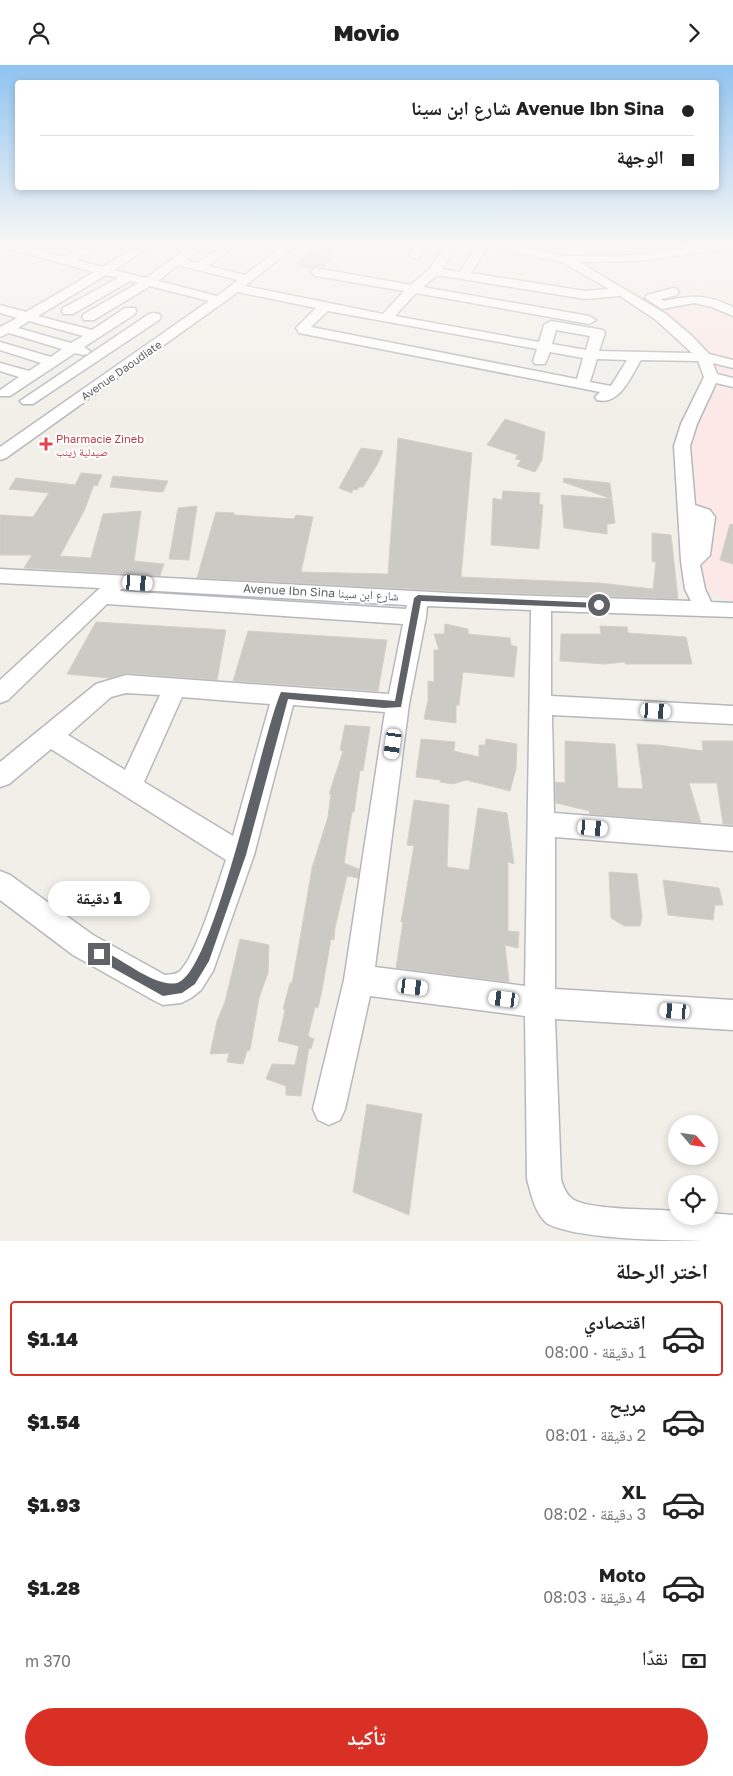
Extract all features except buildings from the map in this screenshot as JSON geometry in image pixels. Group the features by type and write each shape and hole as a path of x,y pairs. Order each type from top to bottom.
{"street":[{"path":"4,331 51,302"},
{"path":"68,311 83,302"},
{"path":"89,317 116,302"},
{"name":"Avenue Daoudiate","path":"4,449 62,412 216,302"},
{"path":"298,302 592,355 704,357 733,364"},
{"path":"336,302 302,329 436,357 480,370 536,376 615,391"},
{"path":"386,318 400,302"},
{"path":"444,302 461,309 505,319"},
{"path":"436,357 461,309 467,302"},
{"path":"637,302 661,317 704,357 711,377 689,424 682,446 686,508 704,513 706,517 701,555 690,561 695,589 704,608"},
{"path":"657,302 662,305 679,302"},
{"path":"709,302 733,312"},
{"path":"46,306 110,323"},
{"path":"109,306 184,325"},
{"path":"439,306 589,320"},
{"path":"184,307 203,312"},
{"path":"0,309 94,335"},
{"path":"2,393 130,311"},
{"path":"340,338 360,314"},
{"path":"28,401 154,317"},
{"path":"387,347 407,322"},
{"path":"536,376 550,325 598,333 582,385"},
{"path":"4,331 129,364"},
{"path":"480,370 501,339"},
{"path":"0,346 53,362"},
{"path":"549,393 592,399 615,391 636,357"},
{"path":"3,371 31,376"},
{"path":"711,377 733,383"},
{"path":"2,393 62,412"},
{"name":"Avenue Ibn Sina شارع ابن سينا","path":"0,576 46,580 119,581 417,607 541,602 733,609"},
{"path":"0,695 119,581"},
{"path":"102,597 417,607 398,704 359,980 329,1109"},
{"path":"541,602 542,824 540,1003 544,1179 547,1194 553,1206 564,1214 576,1219 598,1223 733,1233"},
{"path":"0,776 104,690 126,684 284,695 384,705 398,704"},
{"path":"130,786 175,688"},
{"path":"0,884 83,945 163,990 182,988 191,980 203,961 241,855 284,695"},
{"path":"540,705 733,715"},
{"path":"50,736 241,855"},
{"path":"542,824 733,839"},
{"path":"359,980 540,1003 733,1015"}],"shaded area":[{"path":"634,302 733,302 733,602 728,602 700,583 690,459 691,434 720,376 709,357"}],"place":[{"name":"Pharmacie Zineb صيدلية زينب","path":"46,444"}],"route":[{"path":"99,954 163,990 182,988 191,980 203,961 241,855 284,695 384,705 398,704 416,617 418,598 599,605"}]}
